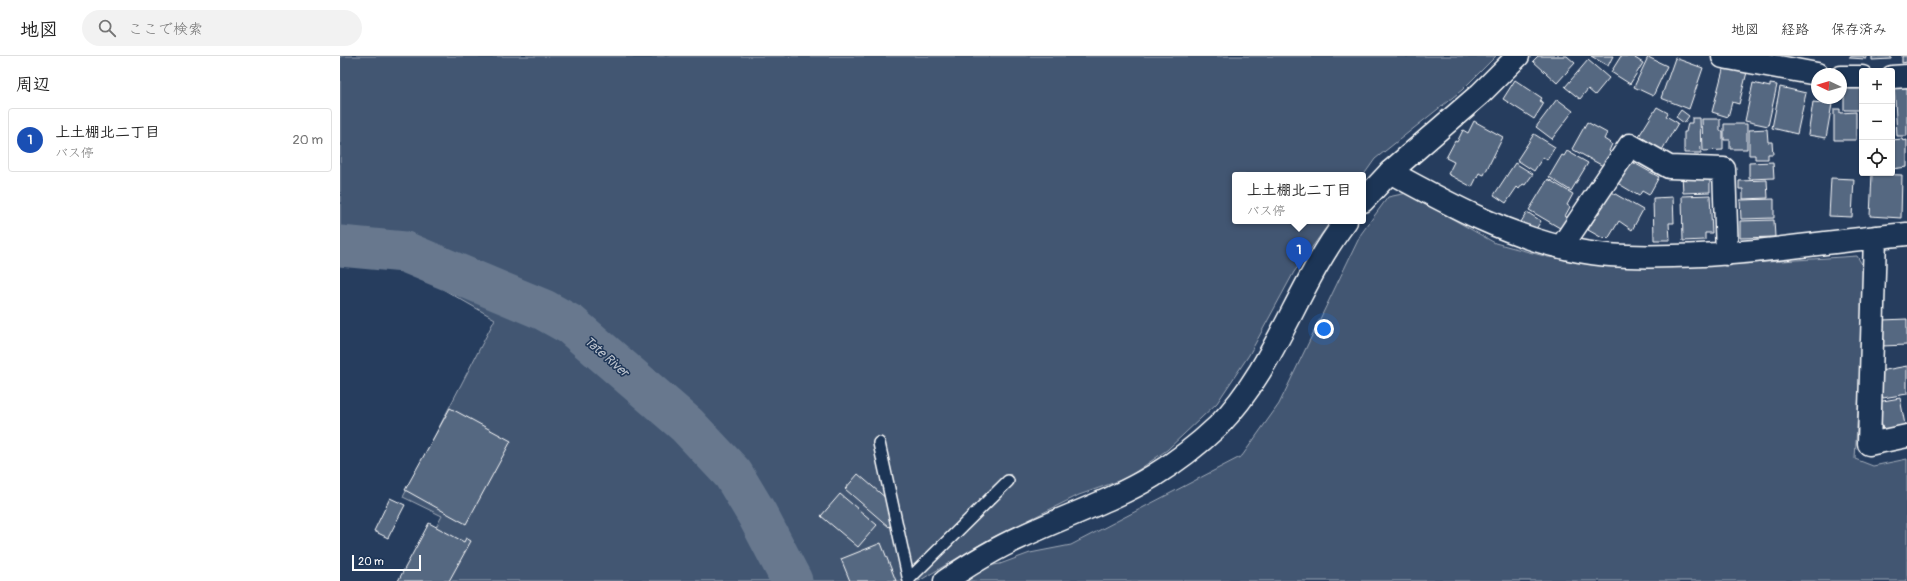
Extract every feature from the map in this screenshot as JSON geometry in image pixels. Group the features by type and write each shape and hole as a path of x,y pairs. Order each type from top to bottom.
{"street":[{"path":"1366,198 1390,172 1480,94 1518,56"},
{"path":"1722,56 1811,73"},
{"path":"1895,77 1907,76"},
{"path":"1847,77 1859,77"},
{"path":"1562,246 1630,146 1669,167 1724,169 1727,254"},
{"path":"1390,172 1449,204 1516,234 1579,251 1626,257 1727,254 1794,248 1907,234"},
{"path":"945,581 973,562 1020,537 1118,494 1153,476 1186,453 1218,426 1242,398 1262,369 1302,293 1344,224"},
{"path":"1875,237 1869,444 1907,436"}],"lane":[{"path":"879,443 909,580"},
{"path":"909,580 1008,482"}],"shaded area":[{"path":"340,56 1496,56 1462,90 1375,159 1366,172 1232,172 1232,224 1329,224 1294,272 1249,355 1217,403 1167,450 1127,478 1079,495 986,541 919,581 407,581 442,516 403,497 495,319 420,276 340,249"},
{"path":"1407,193 1495,243 1548,257 1602,264 1707,266 1857,256 1866,271 1855,459 1873,466 1907,459 1907,581 968,581 975,568 1000,564 1030,553 1071,545 1242,456 1279,404 1361,234 1388,197"}],"building":[{"path":"1538,56 1567,56 1575,63 1557,83 1533,61"},
{"path":"1591,56 1613,56 1608,66"},
{"path":"1621,56 1636,56 1635,58 1643,63 1630,84 1611,72"},
{"path":"1850,56 1866,56 1866,59 1850,58"},
{"path":"1872,56 1891,56 1891,59 1872,60"},
{"path":"1902,56 1907,56 1907,62 1902,63"},
{"path":"1648,57 1667,66 1653,96 1634,87"},
{"path":"1675,58 1703,68 1689,109 1661,98"},
{"path":"1588,60 1609,78 1595,95 1588,89 1580,99 1565,87"},
{"path":"1724,66 1747,72 1739,104 1732,102 1728,117 1712,112"},
{"path":"1515,80 1542,98 1540,101 1544,103 1534,119 1503,99"},
{"path":"1907,81 1907,136 1897,136 1895,82"},
{"path":"1753,83 1770,87 1770,84 1777,85 1768,126 1745,121"},
{"path":"1847,84 1859,84 1859,110 1844,110 1844,104 1847,104"},
{"path":"1780,87 1806,93 1797,134 1772,128"},
{"path":"1557,99 1573,111 1552,139 1536,127"},
{"path":"1813,104 1832,104 1826,138 1808,135"},
{"path":"1657,107 1668,113 1666,116 1678,123 1662,150 1639,136"},
{"path":"1834,109 1840,109 1840,113 1856,112 1856,140 1834,140"},
{"path":"1681,110 1689,116 1684,123 1676,117"},
{"path":"1692,118 1700,118 1701,153 1684,153 1684,132 1686,132 1688,123 1692,123"},
{"path":"1702,119 1720,119 1720,131 1723,131 1723,150 1703,151"},
{"path":"1474,121 1503,137 1484,175 1479,173 1472,187 1448,174 1454,162 1446,158 1463,130 1468,133"},
{"path":"1587,122 1607,133 1604,139 1612,144 1609,151 1611,153 1603,166 1572,149"},
{"path":"1724,124 1747,124 1747,149 1730,149 1730,140 1724,140"},
{"path":"1767,129 1768,142 1772,142 1773,154 1768,154 1768,159 1755,159 1755,155 1749,155 1749,130"},
{"path":"1534,134 1555,147 1547,160 1543,157 1534,171 1517,160"},
{"path":"1895,140 1907,140 1907,167 1895,169"},
{"path":"1567,151 1588,163 1571,191 1549,177 1562,155 1564,156"},
{"path":"1627,159 1659,177 1649,195 1642,191 1639,196 1614,181"},
{"path":"1773,162 1774,178 1749,179 1749,163"},
{"path":"1515,163 1533,174 1525,185 1523,184 1519,189 1517,187 1506,203 1494,195"},
{"path":"1710,173 1710,192 1683,193 1682,174"},
{"path":"1902,175 1901,218 1870,216 1872,176"},
{"path":"1831,178 1854,179 1852,217 1829,216"},
{"path":"1548,179 1573,194 1567,205 1570,207 1565,216 1571,220 1565,231 1529,210"},
{"path":"1767,180 1768,198 1743,199 1743,189 1739,189 1739,181"},
{"path":"1610,191 1643,210 1632,230 1619,221 1608,239 1606,237 1604,239 1588,230"},
{"path":"1710,195 1712,233 1705,233 1705,240 1683,241 1682,196"},
{"path":"1673,197 1674,223 1669,223 1670,240 1654,240 1653,198"},
{"path":"1774,199 1774,218 1741,219 1740,200"},
{"path":"1527,212 1541,221 1536,229 1533,227 1532,229 1521,222"},
{"path":"1774,220 1775,237 1740,238 1740,221"},
{"path":"1907,319 1907,345 1882,346 1882,320"},
{"path":"1907,366 1907,394 1883,398 1878,375 1880,371"},
{"path":"1900,398 1905,425 1883,430 1877,402"},
{"path":"450,408 511,441 466,524 405,490"},
{"path":"858,474 894,505 887,513 895,520 889,527 845,489"},
{"path":"840,494 877,525 858,547 821,516"},
{"path":"390,498 405,505 388,538 374,531"},
{"path":"429,523 464,542 466,538 471,541 449,581 398,581"},
{"path":"881,543 896,581 850,581 841,559"}],"waterway":[{"name":"Tate River","path":"340,246 405,252 544,310 571,325 687,425 733,474 757,514 792,581"}],"place":[{"name":"上土棚北二丁目","path":"1299,270"}]}
